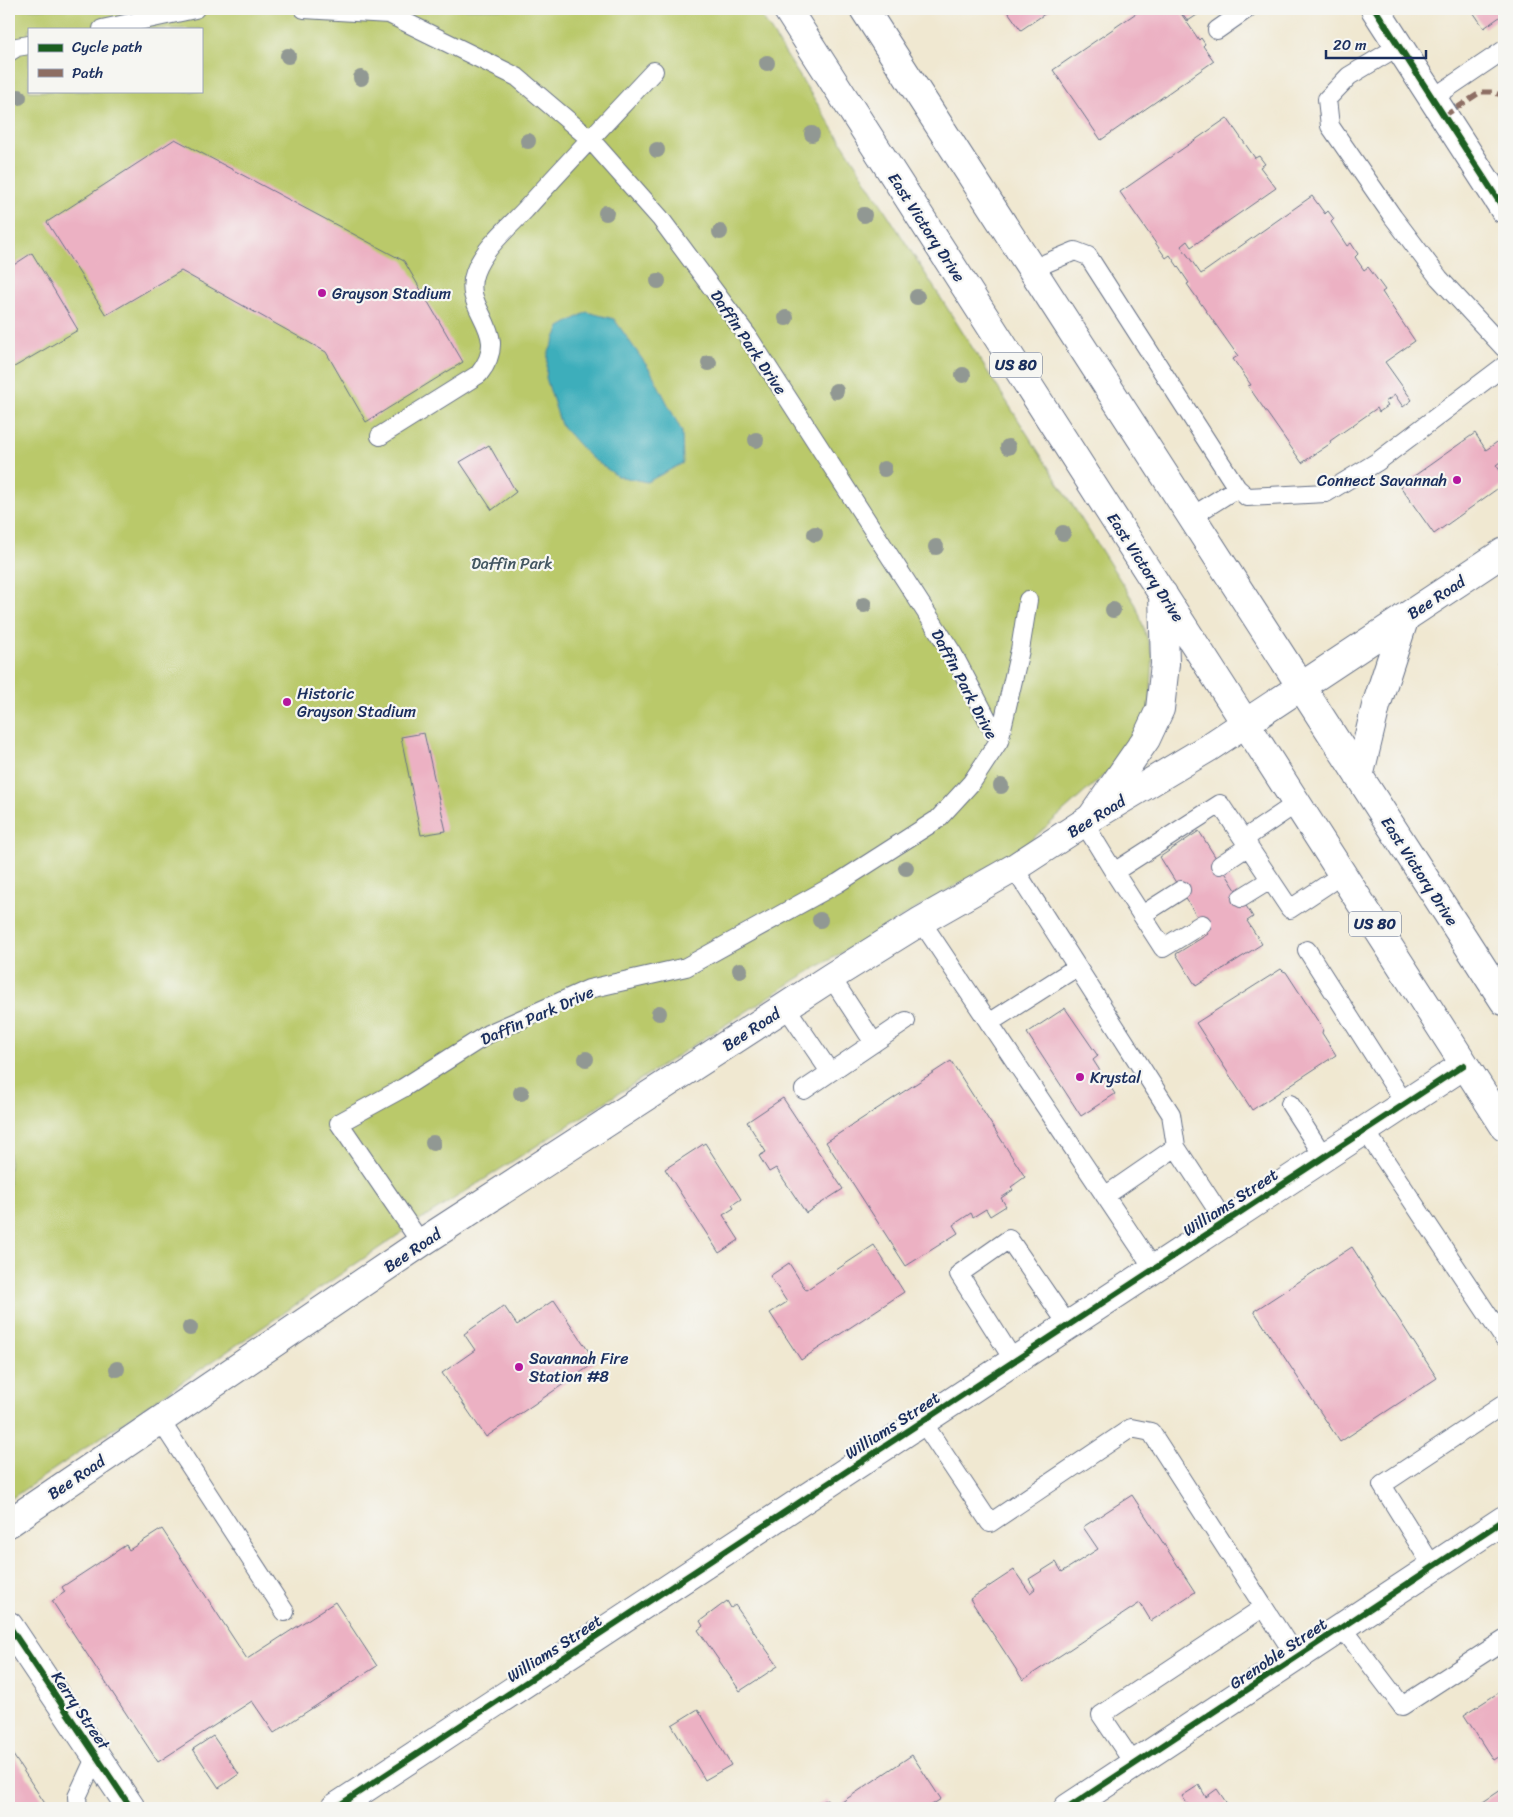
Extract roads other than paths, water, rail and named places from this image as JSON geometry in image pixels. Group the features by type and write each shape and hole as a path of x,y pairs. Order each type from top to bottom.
{"main road":[{"name":"East Victory Drive","path":"787,9 1504,1126"},
{"name":"East Victory Drive","path":"864,9 1504,1001"},
{"path":"1375,9 1503,204"},
{"name":"Bee Road","path":"9,1523 421,1243 831,977 1014,868 1088,820 1208,748 1504,552"},
{"path":"1088,820 1146,740 1160,710 1165,664 1163,594"},
{"path":"1359,778 1376,706 1405,617"},
{"name":"Williams Street","path":"335,1808 1464,1065"},
{"name":"Grenoble Street","path":"1068,1808 1504,1520"},
{"name":"Kerry Street","path":"9,1626 131,1808"}],"lane":[{"path":"107,28 195,9"},
{"name":"Daffin Park Drive","path":"304,9 390,11 517,78 590,139 660,218 747,335 953,654 998,741 972,782 938,819 838,883 686,967 589,989 488,1034 403,1088 339,1123 421,1243"},
{"path":"1217,30 1247,9"},
{"path":"9,52 17,47 28,45"},
{"path":"1399,46 1349,76 1327,98 1330,126 1393,218 1439,278 1504,348"},
{"path":"1433,98 1504,50"},
{"path":"380,436 479,374 487,364 491,348 491,334 477,304 472,285 475,271 485,254 654,71"},
{"path":"1032,269 1075,251 1088,256 1237,488 1247,496 1326,493 1377,462 1504,366"},
{"path":"1192,518 1237,488"},
{"path":"998,741 1020,650 1028,600"},
{"path":"1220,865 1297,802"},
{"path":"1114,872 1220,804 1290,909 1343,874"},
{"path":"1088,820 1114,872 1163,948 1202,924"},
{"path":"1014,868 1170,1114 1176,1147 1225,1222"},
{"path":"1241,898 1270,880"},
{"path":"1142,915 1181,890"},
{"path":"921,922 1154,1269"},
{"path":"1307,950 1405,1104"},
{"path":"989,1023 1077,967"},
{"path":"831,977 874,1043"},
{"path":"786,1007 830,1072"},
{"path":"804,1090 906,1021"},
{"path":"1290,1104 1324,1157"},
{"path":"1365,1130 1504,1339"},
{"path":"1105,1196 1176,1147"},
{"path":"1014,1361 959,1274 1010,1238 1068,1325"},
{"path":"1433,1567 1382,1486 1504,1404"},
{"path":"160,1420 285,1612"},
{"path":"922,1421 990,1523 1131,1428 1150,1432 1296,1658"},
{"path":"1134,1764 1101,1715 1264,1608"},
{"path":"1342,1627 1402,1706 1504,1640"},
{"path":"78,1808 77,1797 96,1756"}],"water":[{"path":"587,312 614,319 652,373 682,432 683,463 647,482 617,476 590,457 561,425 546,378 548,354 560,327"}],"place":[{"name":"Grayson Stadium","path":"322,293"},
{"name":"Connect Savannah","path":"1457,480"},
{"name":"Historic Grayson Stadium","path":"287,702"},
{"name":"Krystal","path":"1080,1077"},
{"name":"Savannah Fire Station #8","path":"519,1367"}],"park label":[{"name":"Daffin Park","path":"512,563"}]}
